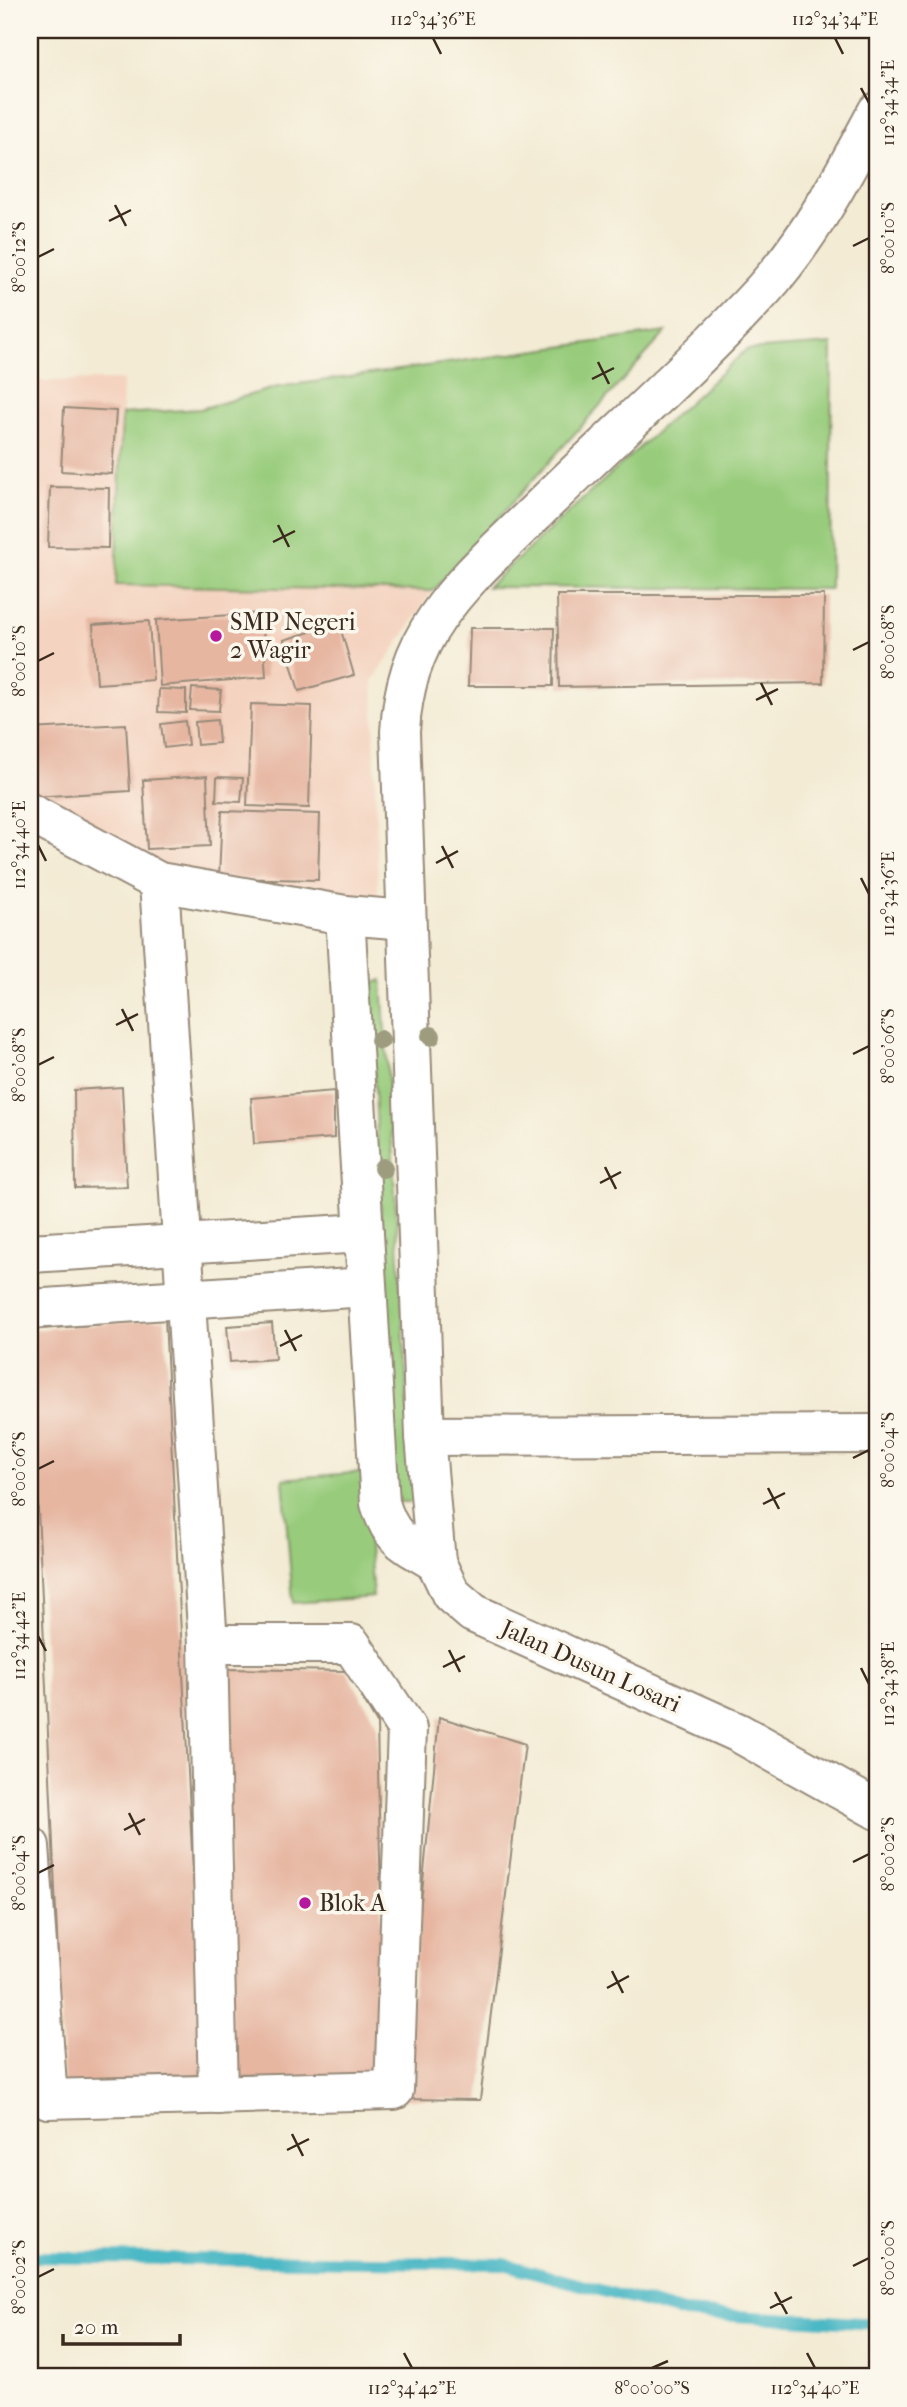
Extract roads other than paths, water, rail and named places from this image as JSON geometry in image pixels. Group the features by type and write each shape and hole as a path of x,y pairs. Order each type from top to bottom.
{"street":[{"name":"Jalan Dusun Losari","path":"877,112 832,197 766,287 720,336 481,566 437,618 415,657 402,699 401,791 425,1436 436,1562 451,1594 473,1613 739,1734 877,1810"},
{"path":"30,813 159,882 345,915 406,920"},
{"path":"159,882 208,1644 218,2095"},
{"path":"345,915 380,1503 387,1526 397,1539 436,1562"},
{"path":"30,1253 364,1233"},
{"path":"30,1309 367,1287"},
{"path":"425,1436 877,1434"},
{"path":"30,1846 48,2099 394,2090 407,1729 351,1644 208,1644"}],"waterway":[{"path":"30,2257 504,2264 684,2313 877,2324"}],"place":[{"name":"SMP Negeri 2 Wagir","path":"216,636"},
{"name":"Blok A","path":"305,1903"}]}
